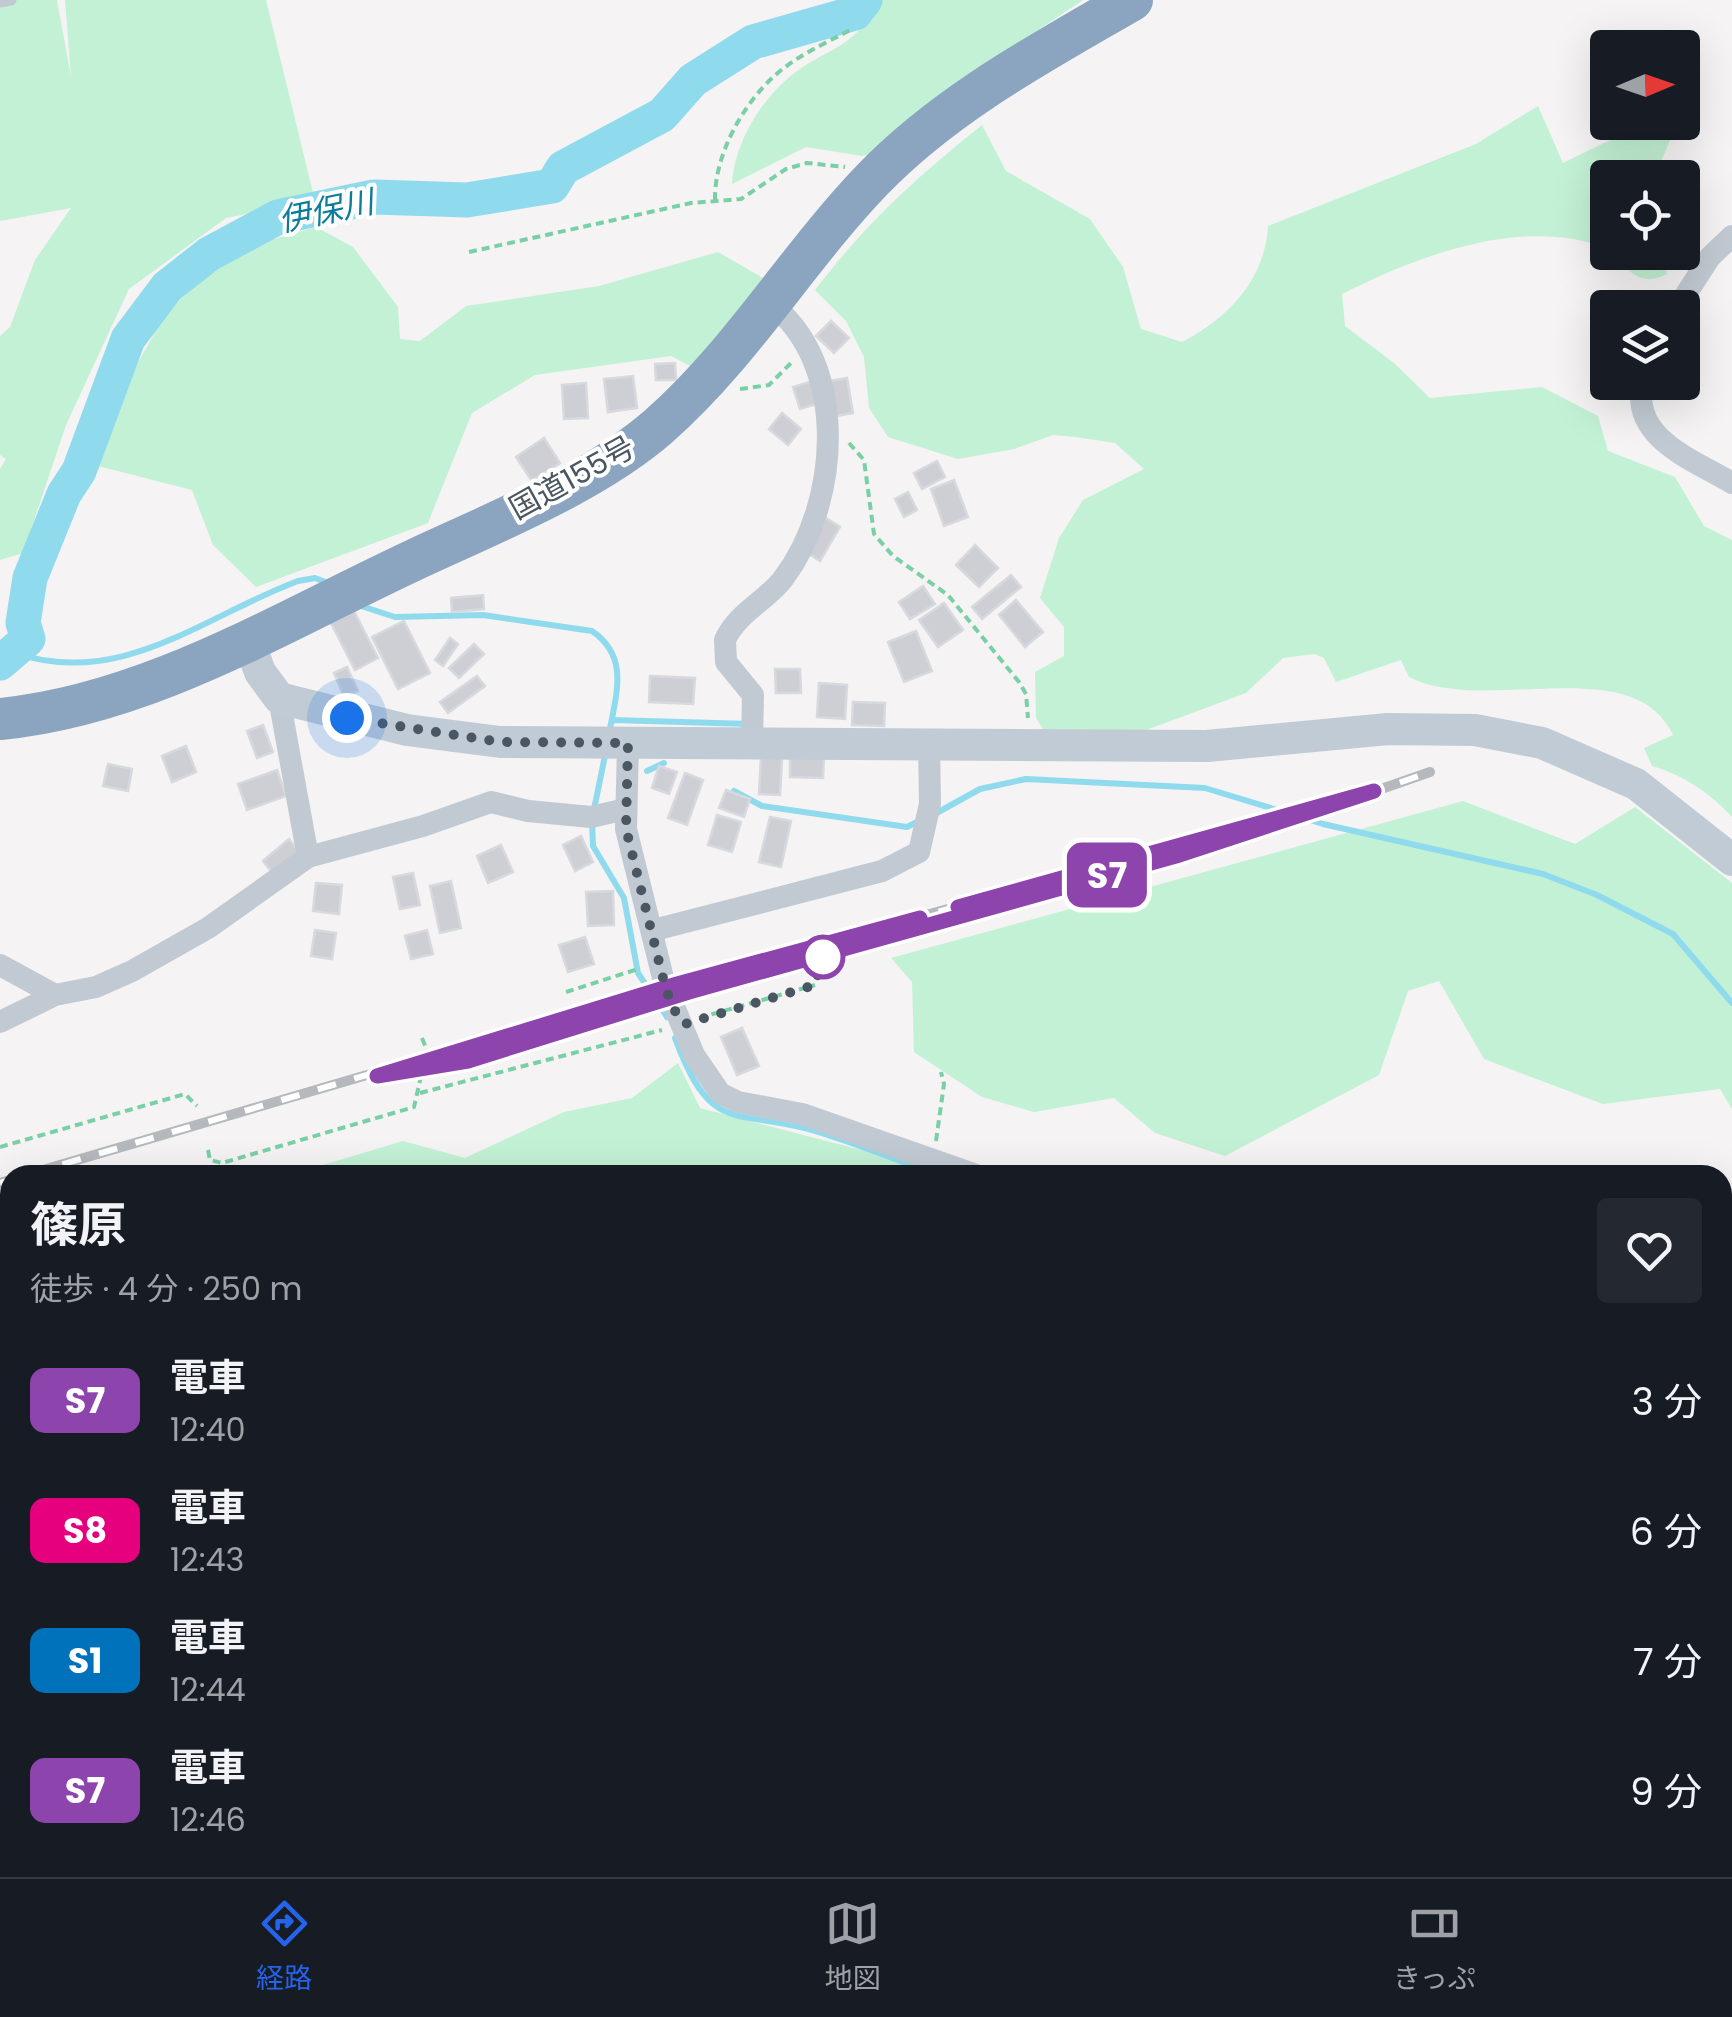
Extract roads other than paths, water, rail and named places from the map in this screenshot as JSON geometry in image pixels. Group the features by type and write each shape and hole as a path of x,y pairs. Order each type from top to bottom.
{"highway":[{"name":"国道155号","path":"0,719 29,716 141,686 248,639 606,464 659,427 714,369 872,180 951,111 1132,0"}],"street":[{"path":"1689,290 1710,257 1732,236"},
{"path":"752,740 753,696 726,662 724,640 792,566 820,497 828,442 819,374 810,347 796,325 770,303"},
{"path":"1642,400 1642,412 1655,435 1732,483"},
{"path":"248,639 260,672 279,698 308,857"},
{"path":"279,698 347,718 500,742 752,740 1207,746 1428,727 1512,736 1575,756 1636,784 1732,860"},
{"path":"654,930 882,871 918,852 930,804 930,742"},
{"path":"628,743 626,829 672,1007 685,1024 705,1073 720,1092 738,1102 802,1114 950,1165"},
{"path":"0,1022 55,995 96,986 132,971 208,928 308,857 423,826 491,802 528,811 591,816 626,808"},
{"path":"0,965 55,995"}],"lane":[{"path":"0,2 11,0"}],"waterway":[{"name":"伊保川","path":"0,663 28,639 23,623 30,578 64,494 79,471 128,339 167,287 209,254 278,217 374,197 467,200 552,186 563,168 662,115 693,80 753,42 855,13 865,0"},
{"path":"15,653 54,662 91,662 126,655 161,644 298,581 315,578 328,583"},
{"path":"358,605 395,617 483,615 592,631 604,641 616,664 617,691 609,734"},
{"path":"612,720 750,724"},
{"path":"606,751 592,819 593,846 624,898 638,973 667,1017"},
{"path":"647,771 664,763"},
{"path":"933,815 980,789 1026,779 1205,788 1323,824 1543,874 1597,895 1673,934 1732,1003"},
{"path":"734,791 762,806 907,827 921,820"},
{"path":"675,1038 701,1091 729,1113 819,1132 910,1165"}],"railway":[{"path":"1364,795 1430,772"},
{"path":"60,1165 677,984 1374,791"}],"train":[{"name":"S7","path":"920,918 677,984 377,1076 468,1061 689,992 1176,856 1374,791 958,907"}]}
